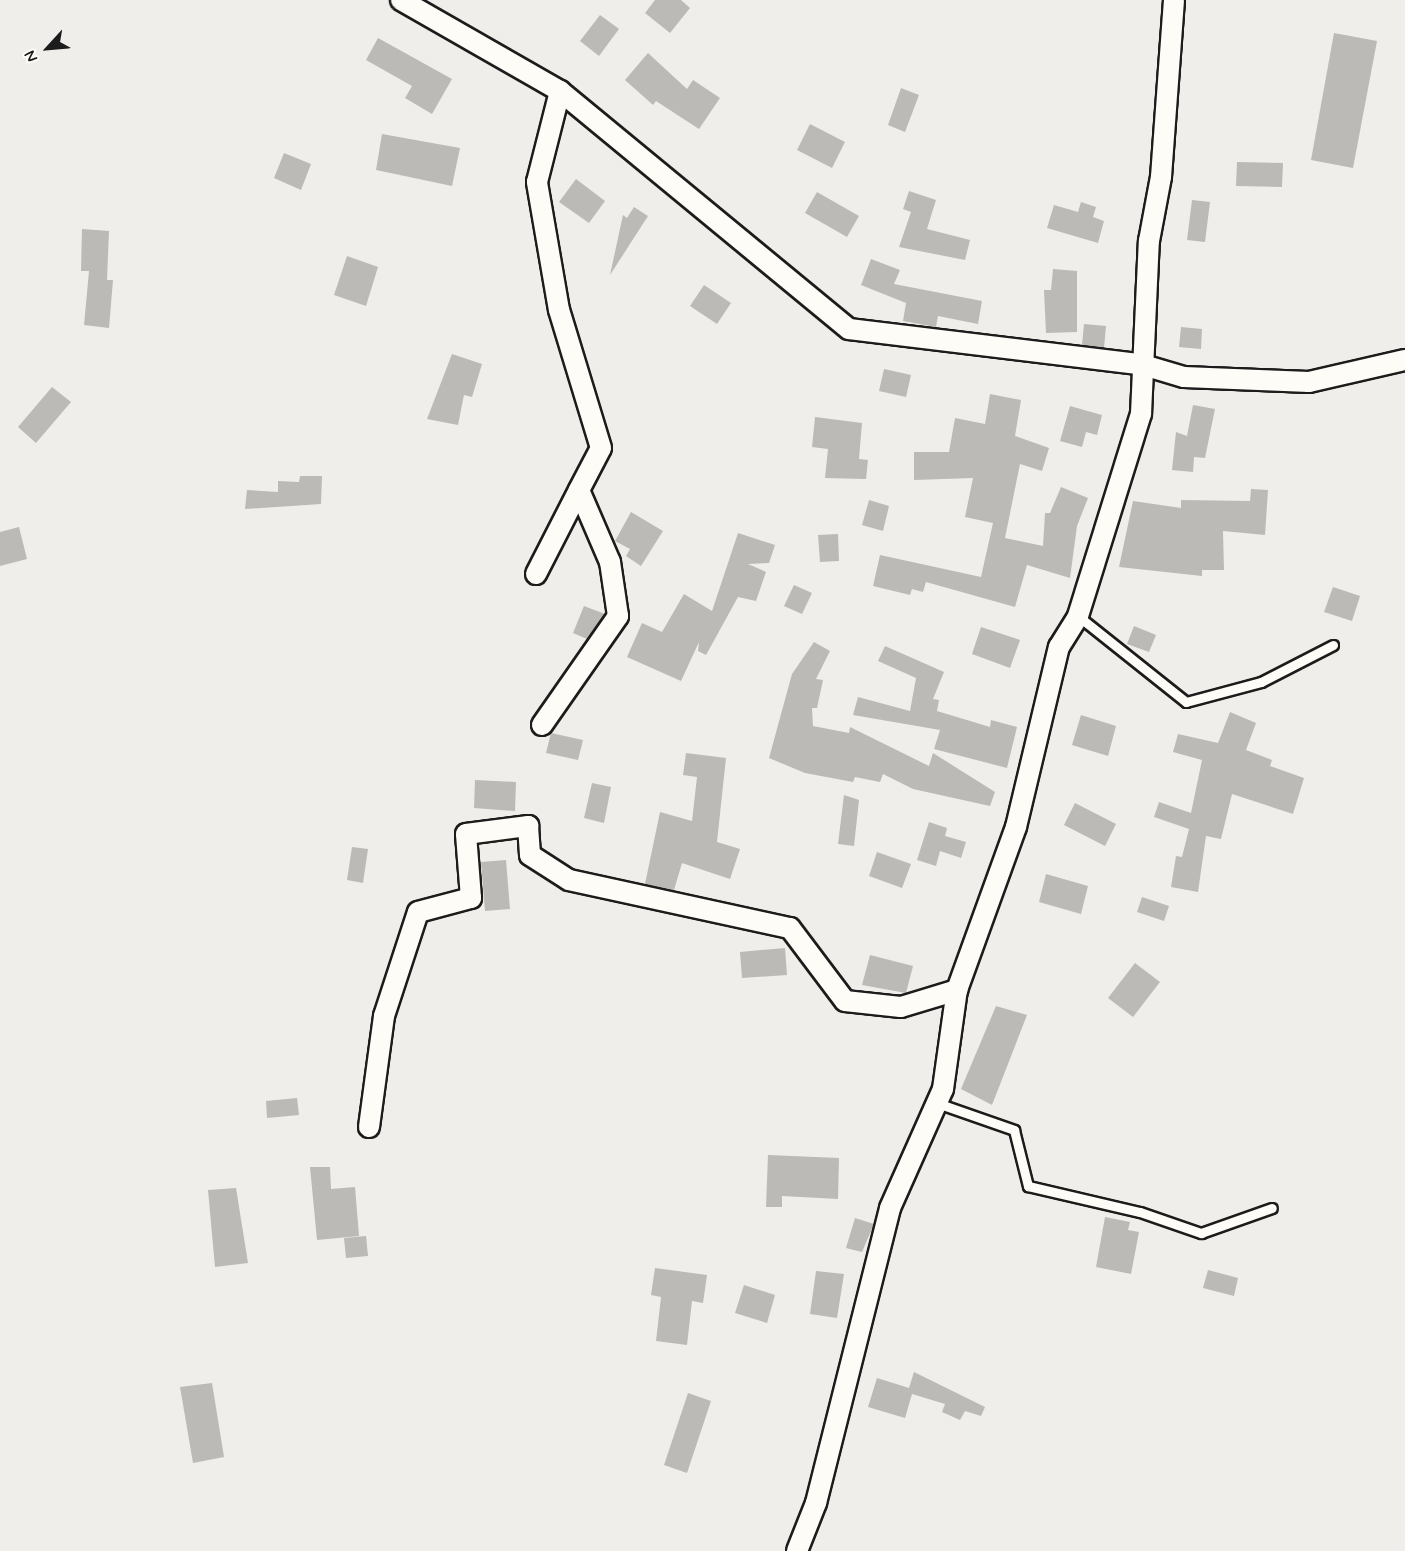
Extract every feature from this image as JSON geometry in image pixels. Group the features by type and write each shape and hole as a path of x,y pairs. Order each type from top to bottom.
{"street":[{"path":"401,0 560,91 849,330 1140,364 1184,377 1308,382 1405,360"},
{"path":"797,1551 816,1503 890,1208 938,1103 957,990 1016,827 1059,647 1078,616 1141,414 1140,364 1174,0"},
{"path":"536,574 601,448 560,310 537,182 560,91"},
{"path":"542,725 618,616 610,562 579,490"},
{"path":"369,1127 384,1016 418,912 471,898 466,834 528,826 530,855 569,880 790,928 845,1001 901,1007 957,990"}],"lane":[{"path":"1078,616 1186,702 1262,682 1333,645"},
{"path":"938,1103 1014,1130 1028,1186 1140,1212 1201,1233 1272,1208"}],"building":[{"path":"655,0 681,0 690,8 670,33 645,13"},
{"path":"600,15 619,29 599,56 580,41"},
{"path":"1334,33 1377,41 1353,168 1311,160"},
{"path":"378,38 452,79 432,114 405,98 412,86 366,60"},
{"path":"648,53 687,89 693,80 720,98 699,129 656,101 653,105 625,80"},
{"path":"901,88 919,95 905,132 888,125"},
{"path":"810,124 845,142 832,168 797,150"},
{"path":"382,134 460,148 452,186 376,170"},
{"path":"284,153 311,164 301,190 274,178"},
{"path":"1237,162 1283,163 1282,187 1236,186"},
{"path":"576,179 605,201 589,223 559,202"},
{"path":"909,191 936,200 927,229 970,240 965,260 899,247 911,212 903,209"},
{"path":"817,192 859,216 847,237 805,213"},
{"path":"1192,200 1210,202 1205,242 1187,240"},
{"path":"1081,202 1096,207 1093,217 1104,221 1098,243 1047,228 1054,205 1078,212"},
{"path":"634,207 648,216 610,275 623,215 627,218"},
{"path":"82,229 109,231 107,280 113,280 109,328 84,325 89,271 81,271"},
{"path":"347,256 378,267 366,306 334,295"},
{"path":"871,259 900,270 894,284 982,301 978,324 938,316 936,327 903,321 906,303 861,285"},
{"path":"1053,269 1077,271 1077,332 1046,333 1044,290 1051,290"},
{"path":"704,285 731,303 717,324 690,306"},
{"path":"1084,324 1106,326 1104,348 1082,345"},
{"path":"1181,327 1202,329 1201,349 1179,347"},
{"path":"452,354 482,364 472,397 464,395 458,425 427,419"},
{"path":"884,369 911,375 906,397 879,391"},
{"path":"52,387 71,402 36,443 18,427"},
{"path":"990,394 1021,400 1015,436 1049,448 1042,471 1020,464 1005,538 1043,546 1045,513 1050,513 1061,487 1088,498 1077,526 1070,578 1027,565 1015,607 926,582 923,592 912,589 910,595 873,586 880,555 981,577 993,523 965,517 973,478 914,480 914,452 949,452 955,418 985,424"},
{"path":"1193,405 1215,409 1205,458 1194,457 1193,472 1172,470 1176,432 1187,436"},
{"path":"1070,406 1102,415 1097,435 1086,432 1082,447 1060,441"},
{"path":"815,417 862,423 859,459 868,460 866,479 825,478 828,449 812,447"},
{"path":"300,476 322,476 321,504 245,509 247,490 278,492 278,481 299,482"},
{"path":"1251,489 1268,490 1265,535 1223,531 1224,570 1202,570 1202,576 1119,567 1133,501 1181,508 1181,500 1250,501"},
{"path":"869,500 889,506 883,531 862,525"},
{"path":"631,512 663,531 641,566 626,556 630,549 615,541"},
{"path":"19,527 27,559 0,566 0,532"},
{"path":"738,533 775,545 769,563 748,564 766,572 756,601 738,597 706,655 698,651 699,642 681,681 627,657 642,623 662,632 684,594 712,611"},
{"path":"838,534 839,561 820,562 818,535"},
{"path":"794,585 812,593 802,614 784,606"},
{"path":"1333,587 1360,596 1352,621 1324,612"},
{"path":"584,606 605,614 587,639 573,633"},
{"path":"1134,626 1156,635 1149,652 1127,644"},
{"path":"981,627 1020,640 1010,668 972,654"},
{"path":"814,642 830,651 816,679 823,680 817,708 812,708 813,726 849,733 850,727 929,766 933,753 995,792 990,806 913,789 883,774 880,782 855,777 853,782 805,773 769,758 792,674"},
{"path":"885,646 944,672 933,699 939,700 937,711 990,727 991,720 1017,727 1007,768 934,749 940,730 853,715 858,697 910,711 916,678 878,661"},
{"path":"1230,712 1256,723 1246,750 1272,760 1270,766 1304,778 1293,814 1232,794 1221,839 1206,836 1198,892 1171,887 1176,856 1182,857 1189,829 1154,817 1159,802 1191,813 1202,760 1173,752 1178,734 1218,743"},
{"path":"1081,715 1116,726 1108,756 1072,745"},
{"path":"551,733 583,740 578,760 546,753"},
{"path":"686,753 726,758 717,842 740,849 730,879 682,863 674,890 645,884 660,812 692,821 697,777 683,775"},
{"path":"475,780 516,782 515,811 474,808"},
{"path":"592,783 611,787 604,823 584,818"},
{"path":"844,795 859,800 854,846 838,844"},
{"path":"1075,803 1116,824 1105,846 1064,825"},
{"path":"929,822 947,828 945,836 966,842 961,858 940,851 936,866 917,860"},
{"path":"352,847 368,849 363,883 347,880"},
{"path":"877,852 911,864 902,888 869,876"},
{"path":"506,860 510,909 485,911 481,862"},
{"path":"1046,874 1088,886 1081,914 1039,902"},
{"path":"1142,897 1169,906 1164,921 1137,912"},
{"path":"785,948 787,975 742,978 740,952"},
{"path":"870,955 913,966 906,993 862,985"},
{"path":"1135,963 1160,982 1133,1017 1108,998"},
{"path":"996,1006 1027,1015 992,1105 961,1089"},
{"path":"297,1098 299,1115 267,1118 266,1101"},
{"path":"768,1155 839,1158 838,1199 782,1196 782,1207 766,1207"},
{"path":"310,1167 330,1167 331,1189 355,1187 359,1236 317,1240"},
{"path":"236,1188 248,1263 215,1267 208,1190"},
{"path":"1105,1217 1130,1222 1128,1230 1139,1232 1131,1274 1096,1267"},
{"path":"855,1218 874,1224 862,1252 846,1248"},
{"path":"366,1236 368,1256 346,1258 344,1238"},
{"path":"655,1268 707,1275 703,1303 692,1301 687,1345 656,1341 661,1297 651,1295"},
{"path":"1208,1270 1238,1278 1234,1296 1203,1288"},
{"path":"816,1271 844,1274 837,1318 810,1314"},
{"path":"744,1285 775,1295 767,1323 735,1313"},
{"path":"914,1372 985,1407 981,1416 965,1411 960,1420 942,1412 945,1404 912,1394 905,1418 868,1407 877,1378 909,1388"},
{"path":"212,1383 224,1457 193,1463 180,1387"},
{"path":"688,1393 711,1401 687,1473 664,1465"}]}
